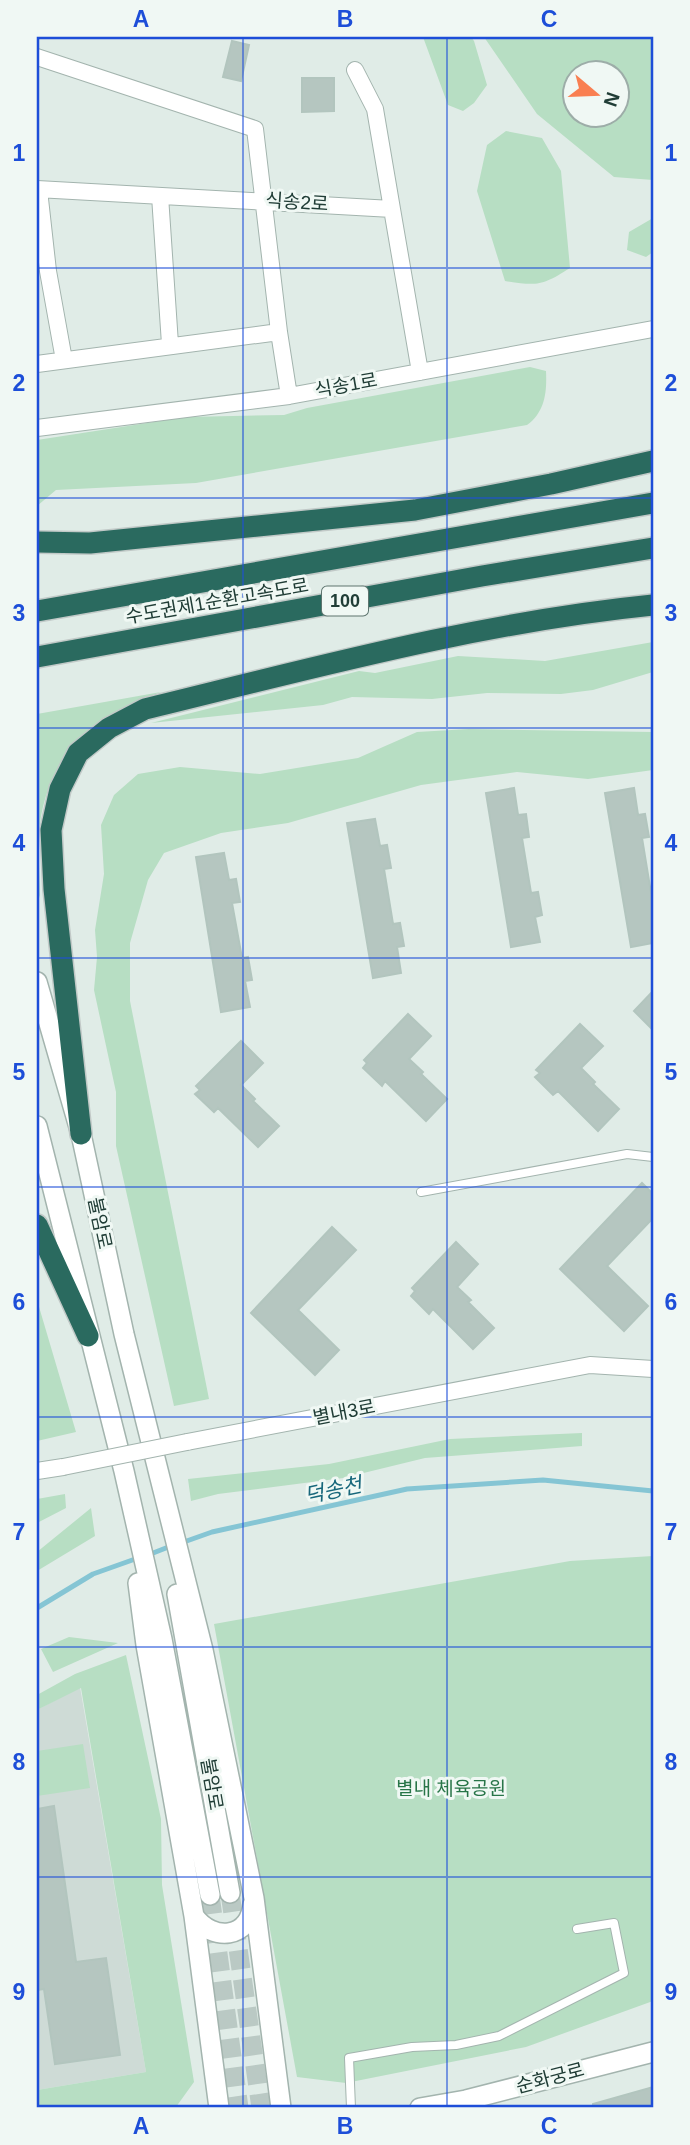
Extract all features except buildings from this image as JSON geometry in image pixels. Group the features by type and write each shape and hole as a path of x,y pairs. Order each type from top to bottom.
{"highway":[{"path":"37,542 90,543 415,510 653,461"},
{"name":"수도권제1순환고속도로","path":"37,611 653,503"},
{"name":"수도권제1순환고속도로","path":"37,657 482,576 653,548"},
{"path":"81,1134 54,889 51,830 60,789 78,753 110,729 145,709 458,636 578,613 653,605"},
{"path":"37,1225 88,1336"}],"street":[{"path":"37,57 255,129 289,396"},
{"path":"355,70 375,109 420,372"},
{"path":"38,189 42,272 64,360"},
{"name":"식송2로","path":"38,189 392,209"},
{"path":"160,196 170,344"},
{"name":"식송1로","path":"37,428 289,396 653,329"},
{"path":"37,364 170,344 279,332"},
{"name":"불암로","path":"37,982 81,1134 191,1631 220,1894 154,1642 124,1471 37,1126"},
{"name":"별내3로","path":"37,1471 590,1366 653,1369"},
{"path":"191,1631 254,1898 281,2108"},
{"path":"154,1642 219,2108"},
{"path":"194,1916 203,1928 219,1933 232,1932 245,1924 252,1914 254,1898"},
{"name":"순화궁로","path":"420,2108 466,2101 648,2051"}],"lane":[{"path":"421,1192 627,1154 653,1157"},
{"path":"351,2108 349,2058 412,2046 456,2045 499,2036 624,1973 614,1923 577,1929"}],"shaded area":[{"path":"80,1687 146,2072 37,2090 37,1710"}],"green space":[{"path":"423,37 471,37 474,41 487,85 474,103 463,111 448,105"},
{"path":"484,37 653,37 653,180 614,177 537,114"},
{"path":"506,131 542,138 561,171 570,268 539,283 505,281 477,191 487,145"},
{"path":"653,218 653,252 646,257 627,250 629,232"},
{"path":"530,367 546,371 546,386 541,408 527,425 196,483 56,490 37,506 37,440 186,417 284,415 307,408"},
{"path":"653,642 653,672 593,690 561,694 487,693 432,699 352,697 323,705 151,723 359,671 375,673 458,656 545,661"},
{"path":"161,692 116,712 97,725 66,756 54,776 45,798 40,823 40,898 37,889 37,714"},
{"path":"469,729 653,732 653,770 588,779 517,772 421,785 288,823 221,833 164,853 148,880 130,943 130,1001 209,1399 174,1406 116,1146 116,1092 94,990 97,957 95,930 104,874 101,825 114,795 138,774 180,767 260,774 358,758 417,732"},
{"path":"37,1300 76,1432 37,1441"},
{"path":"582,1433 582,1446 425,1458 343,1478 218,1494 191,1501 188,1479 329,1464 450,1439"},
{"path":"65,1494 66,1508 37,1523 37,1499"},
{"path":"91,1508 95,1536 37,1571 37,1552"},
{"name":"별내 체육공원","path":"653,1556 653,2001 526,2047 346,2083 297,2077 214,1624 570,1561"},
{"path":"69,1637 118,1643 53,1672 41,1649"},
{"path":"126,1655 161,1819 162,1885 194,2082 176,2107 37,2108 37,2090 146,2072 81,1688 37,1710 37,1695 75,1674"},
{"path":"83,1744 90,1788 37,1796 37,1751"}],"waterway":[{"name":"덕송천","path":"181,1543 212,1532 407,1489 543,1480 653,1491"},
{"name":"덕송천","path":"148,1555 171,1546"},
{"name":"덕송천","path":"37,1608 93,1574 138,1558"}],"tunnel":[{"path":"230,1893 261,2108"},
{"path":"210,1895 239,2108"}]}
